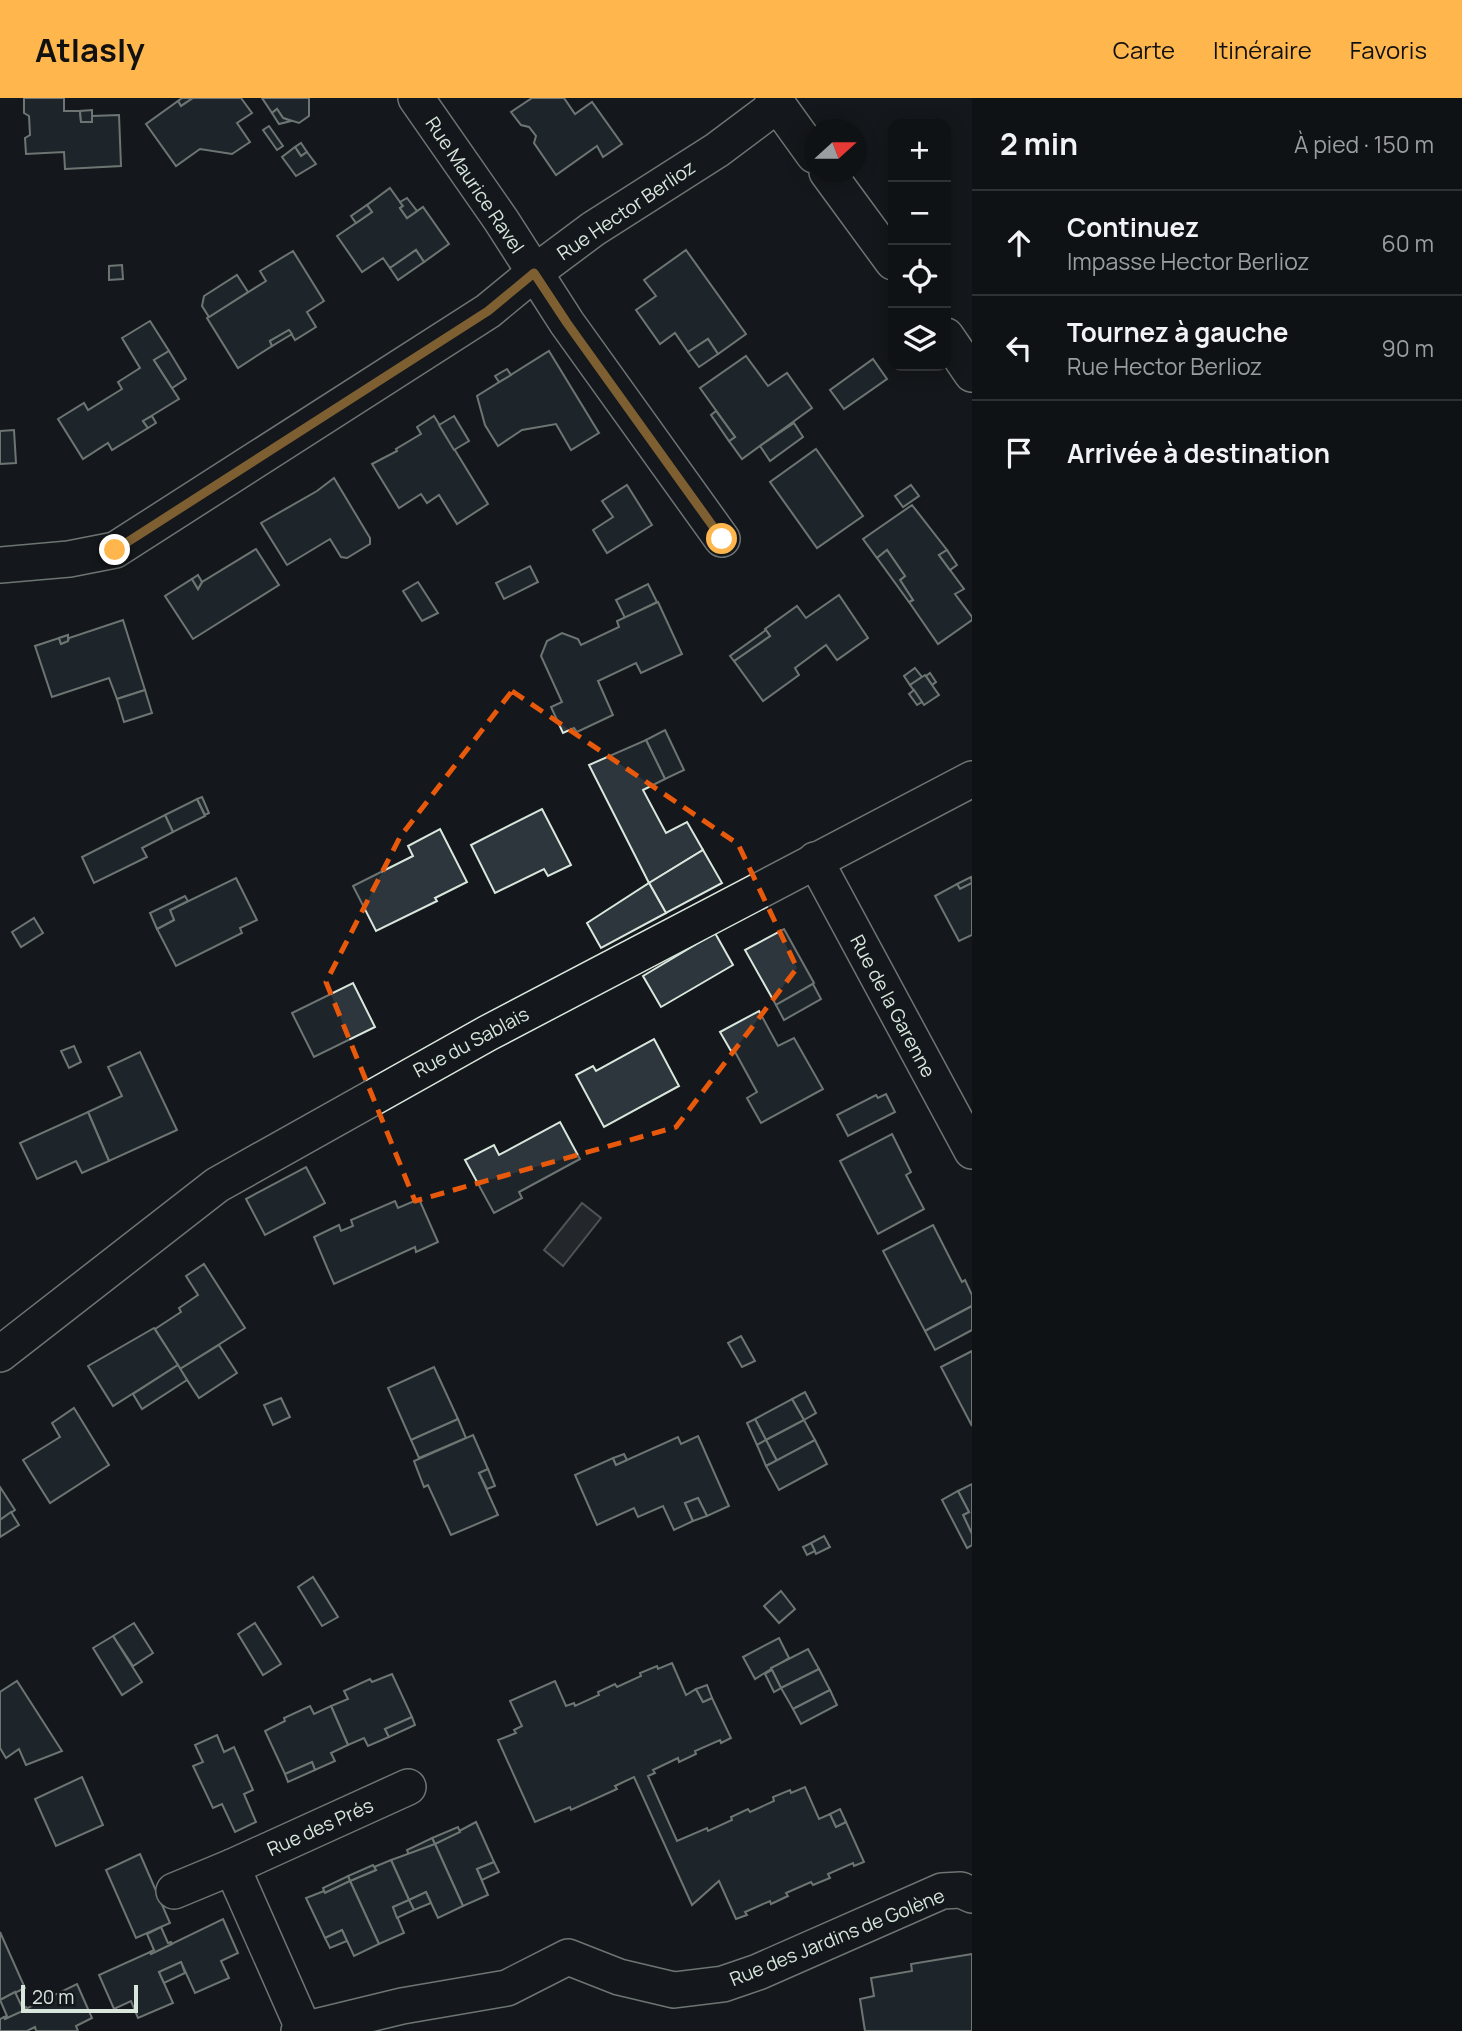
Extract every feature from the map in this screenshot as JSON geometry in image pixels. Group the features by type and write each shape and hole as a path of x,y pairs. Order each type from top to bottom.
{"street":[{"name":"Rue Maurice Ravel","path":"416,98 501,220 567,323 722,539"},
{"name":"Rue Hector Berlioz","path":"0,565 69,559 115,550 488,311 593,229 717,150 775,102"},
{"path":"775,102 804,141"},
{"path":"834,182 888,255"},
{"path":"951,344 972,374"},
{"name":"Rue du Sablais","path":"0,1354 217,1185 488,1032 972,779"},
{"name":"Rue de la Garenne","path":"815,860 972,1151"},
{"name":"Rue des Prés","path":"174,1891 408,1787"},
{"path":"232,1867 302,2030"},
{"name":"Rue des Jardins de Golène","path":"302,2030 402,2006 507,1988 568,1957 620,1978 674,1990 723,1984 758,1972 942,1891 961,1890 972,1895"}],"highlighted area":[{"path":"512,691 738,844 797,968 676,1127 415,1201 326,982 400,837"}],"shaded area":[{"path":"582,1203 601,1218 563,1266 544,1250"}],"building":[{"path":"24,98 64,98 64,111 80,111 81,122 92,122 92,116 119,115 121,166 65,169 64,152 26,154 25,138 30,135 29,116 24,113"},
{"path":"182,98 193,98 181,106 178,101"},
{"path":"193,98 241,98 252,113 237,123 250,142 232,154 200,149 176,166 146,124 178,101 181,106"},
{"path":"262,98 309,98 309,116 299,123 283,118 277,109 272,113"},
{"path":"532,98 564,98 575,114 592,102 622,144 603,157 597,146 556,175 534,143 536,136 529,127 521,125 511,112"},
{"path":"277,109 283,118 291,121 279,124 272,113"},
{"path":"92,110 92,122 81,122 80,111"},
{"path":"269,126 283,146 277,150 263,130"},
{"path":"301,143 307,152 301,156 295,147"},
{"path":"295,147 301,156 307,152 316,164 296,176 282,157"},
{"path":"390,188 403,206 400,208 407,218 423,207 449,244 424,262 416,250 390,268 383,258 362,272 337,236 372,212 367,205"},
{"path":"407,198 417,211 407,218 400,208 403,206 400,202"},
{"path":"367,205 372,212 356,223 351,216"},
{"path":"416,250 424,262 398,280 390,268"},
{"path":"686,250 746,334 718,354 708,339 688,352 675,333 660,344 636,310 656,296 644,280"},
{"path":"293,251 324,301 307,312 316,327 295,340 289,330 270,341 272,346 238,368 207,318 266,281 260,271"},
{"path":"122,265 123,279 109,280 109,266"},
{"path":"237,275 248,292 209,317 202,306 204,296"},
{"path":"150,321 169,351 154,360 179,399 143,421 148,428 112,450 108,443 83,459 58,419 84,403 88,410 122,389 118,382 140,368 122,338"},
{"path":"289,330 292,334 272,346 270,341"},
{"path":"708,339 718,354 699,367 688,352"},
{"path":"169,351 186,379 172,388 154,360"},
{"path":"549,351 599,433 571,450 556,424 522,430 498,446 485,425 477,396"},
{"path":"746,356 768,386 787,373 812,408 742,459 729,441 735,437 700,388"},
{"path":"873,359 887,379 844,409 830,390"},
{"path":"507,369 511,375 499,382 495,376"},
{"path":"716,411 735,437 729,441 711,415"},
{"path":"152,416 156,423 148,428 143,421"},
{"path":"434,416 488,504 457,524 439,495 427,503 421,494 399,508 372,464 421,434 417,427"},
{"path":"454,416 469,441 454,450 439,425"},
{"path":"794,423 803,437 770,461 760,446"},
{"path":"14,430 16,463 0,464 0,431"},
{"path":"816,449 863,516 817,548 770,482"},
{"path":"334,478 370,538 370,544 347,558 341,557 330,539 287,565 261,523 317,491"},
{"path":"627,485 652,525 607,553 593,530 613,517 602,501"},
{"path":"911,485 919,496 903,507 895,496"},
{"path":"912,505 947,550 939,555 964,589 955,594 972,617 972,620 938,644 909,602 913,600 900,580 905,576 887,550 877,558 863,539"},
{"path":"256,549 279,585 193,639 165,596 192,579 198,589 202,582"},
{"path":"887,550 905,576 900,580 913,600 909,602 877,558"},
{"path":"947,550 957,565 950,570 939,555"},
{"path":"530,566 538,582 504,599 496,583"},
{"path":"198,575 202,582 198,589 192,579"},
{"path":"418,582 438,613 422,621 403,591"},
{"path":"648,584 657,602 625,618 616,600"},
{"path":"839,595 868,638 837,660 826,645 795,668 799,675 763,701 734,661 770,636 765,629 797,606 806,618"},
{"path":"658,602 682,654 641,673 636,663 598,681 613,715 577,732 574,728 563,733 551,707 562,702 541,656 547,641 562,633 578,639 581,645 619,627 617,621"},
{"path":"123,620 145,690 117,699 109,678 52,697 35,646 59,638 61,644 69,638"},
{"path":"766,630 770,636 734,661 730,656"},
{"path":"68,635 68,641 61,644 59,638"},
{"path":"915,668 922,677 910,685 904,676"},
{"path":"930,673 936,682 932,685 926,676"},
{"path":"925,675 939,695 924,705 910,685"},
{"path":"145,690 152,713 124,722 117,699"},
{"path":"914,690 922,702 917,705 909,694"},
{"path":"665,730 684,770 665,779 646,740"},
{"path":"646,740 665,779 643,790 666,833 687,822 703,850 649,883 589,765"},
{"path":"202,797 209,813 205,815 197,799"},
{"path":"197,799 205,816 173,832 165,815"},
{"path":"542,809 571,865 548,876 544,869 495,893 471,845"},
{"path":"165,815 173,832 142,848 147,857 94,883 82,857"},
{"path":"440,829 467,882 435,898 437,901 376,931 353,886 413,856 408,846"},
{"path":"703,850 722,883 666,913 649,883"},
{"path":"971,877 972,883 960,889 957,884"},
{"path":"236,878 257,920 240,928 242,933 176,966 157,929 174,920 170,910"},
{"path":"649,883 666,913 601,948 587,923"},
{"path":"972,883 972,935 959,941 935,896 957,884 960,889"},
{"path":"185,896 188,901 170,910 174,920 157,929 150,913"},
{"path":"34,918 43,933 21,947 12,932"},
{"path":"784,929 814,983 776,1005 745,950"},
{"path":"715,933 733,965 661,1007 643,976"},
{"path":"353,983 375,1027 314,1057 292,1013"},
{"path":"813,984 821,999 784,1020 776,1005"},
{"path":"759,1011 778,1046 794,1038 823,1089 761,1123 747,1098 757,1092 734,1050 731,1051 720,1032"},
{"path":"654,1039 679,1086 604,1127 576,1075 593,1066 596,1071"},
{"path":"74,1046 81,1062 69,1068 61,1051"},
{"path":"140,1052 177,1130 109,1161 88,1112 122,1096 108,1067"},
{"path":"886,1094 895,1112 848,1136 837,1115 876,1095 878,1098"},
{"path":"88,1112 109,1161 82,1173 76,1161 37,1179 20,1143"},
{"path":"560,1122 580,1159 519,1192 522,1198 494,1213 465,1160 494,1145 499,1155"},
{"path":"892,1134 911,1172 906,1175 924,1209 878,1234 840,1161"},
{"path":"306,1167 325,1203 265,1235 246,1199"},
{"path":"419,1199 438,1242 416,1252 415,1247 334,1284 314,1237 339,1225 341,1231 353,1226 351,1220 395,1201 398,1208"},
{"path":"933,1225 962,1282 965,1280 972,1295 972,1306 925,1331 883,1251"},
{"path":"204,1264 245,1328 180,1369 155,1329 181,1312 179,1308 198,1295 186,1276"},
{"path":"972,1306 972,1330 935,1350 925,1331"},
{"path":"154,1328 178,1365 113,1406 88,1366"},
{"path":"741,1336 755,1361 742,1367 728,1343"},
{"path":"219,1345 237,1373 199,1398 180,1369"},
{"path":"972,1351 972,1426 941,1367"},
{"path":"178,1365 187,1380 142,1409 133,1394"},
{"path":"434,1367 458,1419 411,1440 388,1388"},
{"path":"805,1392 816,1413 804,1420 792,1399"},
{"path":"281,1398 290,1417 273,1425 264,1405"},
{"path":"792,1399 804,1420 766,1440 755,1419"},
{"path":"74,1408 109,1465 50,1503 23,1460 60,1437 52,1423"},
{"path":"458,1419 466,1438 419,1458 411,1440"},
{"path":"755,1419 766,1440 757,1445 747,1423"},
{"path":"804,1420 815,1440 777,1461 766,1440"},
{"path":"473,1435 488,1469 479,1473 498,1515 451,1535 428,1485 424,1487 414,1461"},
{"path":"698,1436 729,1506 707,1516 698,1498 685,1503 693,1521 674,1530 663,1506 638,1517 634,1508 597,1525 575,1475 613,1458 616,1465 678,1437 681,1444"},
{"path":"766,1440 777,1461 766,1466 757,1445"},
{"path":"815,1440 827,1464 779,1490 766,1466"},
{"path":"624,1454 627,1460 616,1465 613,1458"},
{"path":"488,1469 495,1486 487,1489 479,1473"},
{"path":"972,1484 972,1534 963,1515 969,1512 958,1491"},
{"path":"0,1487 15,1510 0,1520"},
{"path":"958,1491 969,1512 963,1515 972,1534 972,1545 967,1548 942,1500"},
{"path":"698,1498 707,1516 693,1521 685,1503"},
{"path":"11,1512 19,1525 0,1537 0,1520"},
{"path":"824,1536 830,1547 816,1554 811,1543"},
{"path":"811,1543 815,1551 807,1555 803,1547"},
{"path":"313,1577 338,1617 322,1626 298,1587"},
{"path":"781,1591 795,1609 779,1623 764,1606"},
{"path":"134,1623 153,1653 133,1666 113,1636"},
{"path":"255,1623 281,1664 263,1675 238,1634"},
{"path":"113,1636 142,1682 122,1695 93,1648"},
{"path":"779,1638 789,1658 755,1679 743,1657"},
{"path":"808,1649 819,1669 781,1688 771,1668"},
{"path":"672,1663 686,1695 696,1689 703,1702 712,1698 731,1738 695,1751 696,1754 679,1762 678,1758 653,1770 655,1773 648,1776 677,1841 707,1828 708,1831 748,1809 750,1812 774,1801 773,1797 805,1787 819,1819 830,1814 836,1827 846,1822 864,1862 854,1866 853,1863 828,1874 830,1878 813,1885 811,1882 786,1893 788,1896 745,1912 747,1915 736,1919 719,1881 692,1905 634,1777 615,1786 617,1789 571,1810 570,1807 535,1822 498,1740 516,1733 514,1730 522,1726 510,1701 555,1681 566,1706 574,1703 575,1706 615,1684 617,1687 641,1676 640,1673"},
{"path":"819,1669 830,1690 793,1709 781,1688"},
{"path":"772,1670 781,1688 774,1692 765,1674"},
{"path":"392,1674 412,1717 385,1729 389,1737 368,1746 364,1738 348,1745 331,1706 348,1699 344,1691 370,1679 372,1682"},
{"path":"17,1681 62,1751 26,1765 19,1749 6,1758 0,1748 0,1692"},
{"path":"707,1685 712,1698 703,1702 696,1689"},
{"path":"830,1690 837,1705 801,1724 793,1709"},
{"path":"310,1706 314,1714 331,1706 348,1745 331,1753 335,1761 315,1770 312,1762 285,1774 265,1731 285,1721 284,1718"},
{"path":"412,1717 415,1725 389,1737 385,1729"},
{"path":"217,1735 224,1752 234,1747 253,1790 244,1794 256,1822 235,1832 222,1804 213,1808 193,1766 203,1762 195,1745"},
{"path":"312,1762 315,1770 288,1782 285,1774"},
{"path":"82,1777 103,1825 56,1846 35,1799"},
{"path":"840,1809 846,1822 836,1827 830,1814"},
{"path":"476,1822 494,1862 477,1869 488,1895 463,1906 435,1844"},
{"path":"458,1827 460,1832 435,1844 432,1838"},
{"path":"432,1838 435,1844 409,1855 407,1850"},
{"path":"435,1844 463,1906 438,1918 426,1892 409,1900 391,1860"},
{"path":"140,1854 170,1923 136,1938 106,1870"},
{"path":"391,1860 409,1900 393,1907 404,1933 379,1944 350,1881"},
{"path":"494,1862 499,1872 482,1880 477,1869"},
{"path":"373,1865 376,1870 350,1881 348,1876"},
{"path":"348,1876 350,1881 325,1893 323,1888"},
{"path":"350,1881 379,1944 354,1956 342,1930 325,1938 306,1898 324,1891 325,1893"},
{"path":"426,1892 431,1903 414,1910 409,1900"},
{"path":"409,1900 414,1910 397,1918 393,1907"},
{"path":"223,1919 238,1953 221,1961 229,1978 195,1993 181,1962 159,1972 173,2003 138,2018 131,2001 114,2009 99,1975 150,1952 151,1954"},
{"path":"161,1927 168,1943 172,1944 151,1954 154,1950 147,1934"},
{"path":"342,1930 347,1941 330,1948 325,1938"},
{"path":"0,1932 25,1988 0,2000"},
{"path":"972,1954 972,2031 865,2031 860,1999 874,1996 871,1978 912,1971 911,1964"},
{"path":"181,1962 185,1973 164,1983 159,1972"},
{"path":"77,1984 92,2018 76,2026 78,2031 36,2031 35,2027 27,2031 0,2031 0,2019"},
{"path":"15,1992 23,2009 27,2009 5,2019 7,2016 0,2000"}],"route":[{"path":"115,550 488,311 534,273 722,539"}]}
